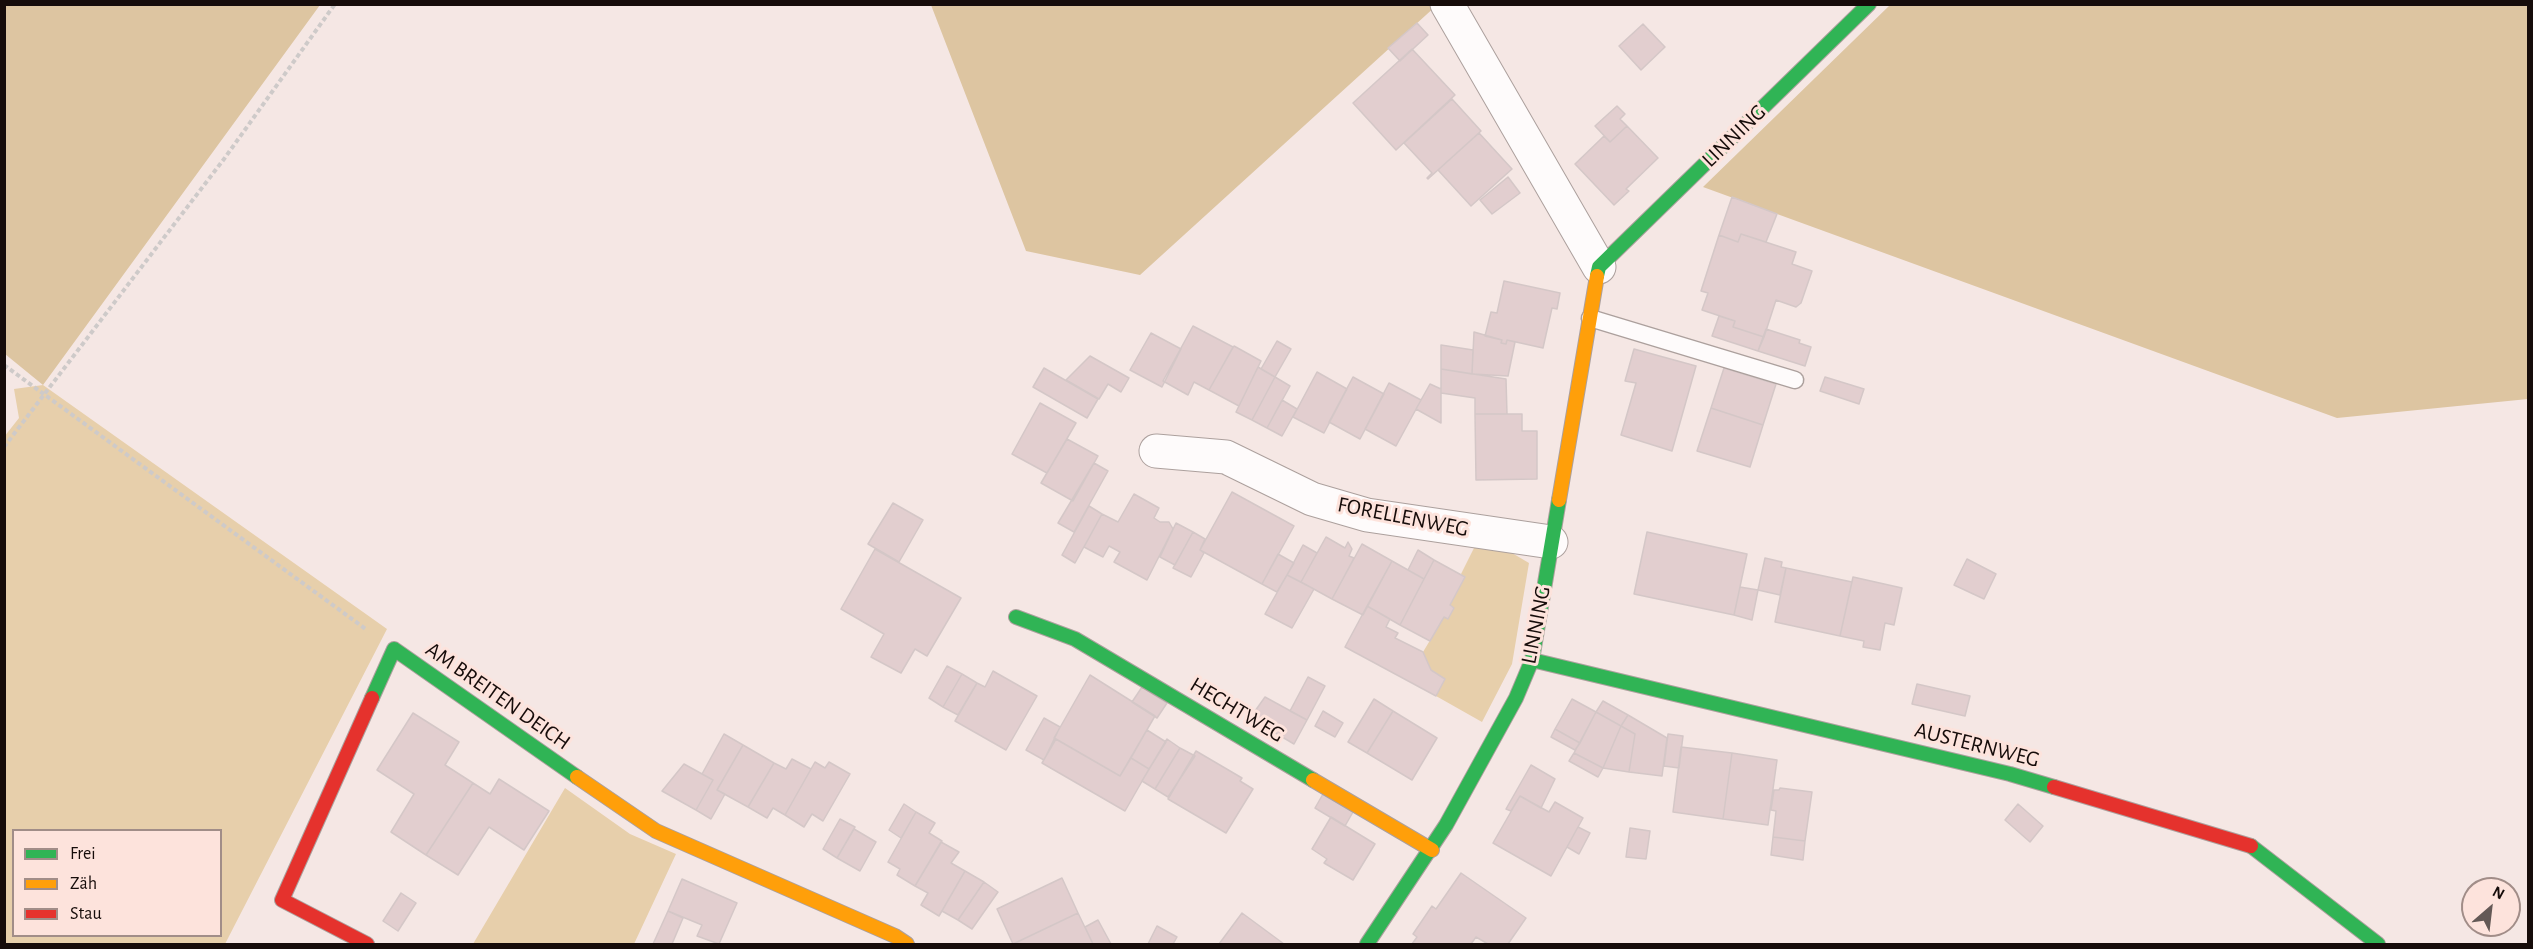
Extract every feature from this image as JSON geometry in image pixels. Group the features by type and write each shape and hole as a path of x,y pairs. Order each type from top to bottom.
{"street":[{"path":"1447,4 1599,267"},
{"name":"LINNING","path":"1367,945 1432,850 1516,698 1532,660 1551,542 1569,488 1590,318 1599,267 1869,4"},
{"name":"FORELLENWEG","path":"1156,451 1226,457 1312,499 1367,514 1551,542"},
{"name":"HECHTWEG","path":"1016,617 1075,639 1432,850"},
{"name":"AM BREITEN DEICH","path":"367,945 282,900 394,649 633,818 656,831 894,936 907,945"},
{"name":"AUSTERNWEG","path":"1532,660 2010,774 2248,843 2378,945"}],"lane":[{"path":"1590,318 1795,380"}],"path":[{"path":"4,447 224,159 335,4"},
{"path":"4,365 394,649"}],"shaded area":[{"path":"4,5 320,5 43,385 5,354"},
{"path":"931,5 1437,5 1140,275 1026,251"},
{"path":"1890,5 2528,5 2528,399 2337,418 1703,187"},
{"path":"43,385 387,629 225,944 5,944 4,437 19,418 14,389"},
{"path":"1478,540 1495,543 1529,563 1512,664 1482,722 1436,696 1445,679 1431,670 1423,652 1444,617 1454,608 1450,605 1465,577 1461,574"},
{"path":"565,788 630,834 676,854 634,944 473,944"}],"building":[{"path":"1417,23 1428,35 1400,61 1388,48"},
{"path":"1643,24 1665,47 1641,70 1619,46"},
{"path":"1412,49 1455,95 1396,150 1353,103"},
{"path":"1452,99 1481,131 1428,179 1432,173 1404,143"},
{"path":"1617,106 1625,114 1620,119 1627,126 1610,142 1595,126"},
{"path":"1627,126 1658,158 1626,189 1629,191 1614,205 1575,164 1604,136 1610,142"},
{"path":"1479,133 1512,169 1471,206 1438,170"},
{"path":"1508,177 1520,193 1492,214 1480,200"},
{"path":"1732,197 1777,214 1766,242 1741,234 1738,242 1719,235"},
{"path":"1741,234 1796,252 1792,264 1812,271 1801,303 1796,307 1776,300 1764,337 1733,327 1735,321 1702,310 1708,293 1701,291 1719,235 1738,242"},
{"path":"1504,281 1560,293 1557,309 1552,308 1543,348 1507,340 1506,344 1501,343 1502,340 1485,336 1491,312 1497,313"},
{"path":"1719,316 1735,321 1733,327 1764,337 1758,351 1712,336"},
{"path":"1193,326 1233,347 1209,390 1194,382 1188,395 1163,381"},
{"path":"1766,329 1800,340 1799,343 1811,347 1805,366 1758,351"},
{"path":"1474,332 1502,340 1501,343 1506,344 1507,340 1515,342 1508,376 1472,374"},
{"path":"1151,333 1181,349 1162,387 1130,370"},
{"path":"1277,341 1291,349 1275,377 1261,369"},
{"path":"1441,345 1473,350 1472,374 1441,369"},
{"path":"1234,346 1261,361 1239,406 1209,390"},
{"path":"1634,349 1696,366 1672,451 1621,435 1636,383 1625,381"},
{"path":"1090,356 1129,378 1121,392 1108,384 1099,399 1066,380"},
{"path":"1258,367 1275,377 1252,420 1236,412"},
{"path":"1044,368 1098,399 1087,418 1033,387"},
{"path":"1724,368 1776,384 1763,425 1711,408"},
{"path":"1441,369 1506,379 1507,414 1475,414 1475,398 1441,393"},
{"path":"1317,372 1347,389 1324,433 1293,417"},
{"path":"1275,377 1290,386 1267,428 1252,420"},
{"path":"1353,377 1384,394 1360,439 1329,422"},
{"path":"1825,377 1864,389 1859,404 1820,391"},
{"path":"1389,383 1421,400 1396,446 1365,429"},
{"path":"1430,384 1441,389 1441,423 1416,409"},
{"path":"1282,400 1297,409 1282,436 1267,428"},
{"path":"1040,403 1076,423 1047,473 1012,454"},
{"path":"1711,408 1763,425 1750,467 1697,451"},
{"path":"1475,414 1522,414 1522,431 1537,431 1537,479 1476,480"},
{"path":"1067,439 1098,456 1073,501 1041,483"},
{"path":"1094,463 1108,471 1074,532 1058,523"},
{"path":"1232,492 1294,526 1262,584 1200,550"},
{"path":"1134,494 1159,508 1154,518 1160,522 1169,522 1173,529 1147,580 1114,562 1120,552 1109,546 1103,557 1084,547 1102,514 1118,522"},
{"path":"893,503 923,520 899,562 868,544"},
{"path":"1089,506 1102,514 1075,563 1062,555"},
{"path":"1176,523 1193,532 1175,565 1160,557"},
{"path":"1193,532 1205,539 1200,550 1204,553 1191,577 1173,568"},
{"path":"1647,532 1747,554 1734,615 1634,594"},
{"path":"1326,537 1345,548 1348,542 1352,549 1349,556 1354,558 1332,599 1301,582"},
{"path":"1362,544 1392,561 1363,615 1332,599"},
{"path":"1303,545 1317,553 1301,582 1287,575"},
{"path":"875,549 961,598 927,656 915,649 901,673 871,657 884,634 841,609"},
{"path":"1418,550 1434,560 1424,579 1408,570"},
{"path":"1278,554 1294,563 1277,592 1262,584"},
{"path":"1765,558 1782,562 1781,567 1786,568 1780,595 1758,590"},
{"path":"1967,559 1996,574 1984,599 1954,585"},
{"path":"1434,560 1465,577 1450,605 1454,608 1448,619 1444,617 1430,641 1400,625"},
{"path":"1392,561 1424,579 1400,625 1367,606"},
{"path":"1786,568 1852,582 1840,636 1775,622"},
{"path":"1287,575 1314,589 1292,628 1265,614"},
{"path":"1853,577 1902,588 1894,625 1885,623 1880,650 1863,647 1864,641 1840,636"},
{"path":"1740,587 1758,590 1752,620 1734,615"},
{"path":"1367,606 1390,619 1386,627 1398,633 1395,638 1423,652 1431,670 1445,679 1436,696 1345,647"},
{"path":"947,666 962,674 943,707 929,698"},
{"path":"993,671 1037,696 1006,750 955,721 977,683 985,687"},
{"path":"962,674 977,683 958,715 943,707"},
{"path":"1090,675 1155,716 1120,776 1054,738"},
{"path":"1308,677 1325,686 1307,720 1290,711"},
{"path":"1917,684 1970,696 1965,716 1912,704"},
{"path":"1142,687 1167,703 1157,718 1132,702"},
{"path":"1265,697 1307,720 1294,744 1250,718"},
{"path":"1374,699 1393,711 1367,753 1348,742"},
{"path":"1572,699 1596,712 1580,743 1555,729"},
{"path":"1603,701 1628,715 1621,726 1596,712"},
{"path":"1323,711 1343,723 1335,737 1315,726"},
{"path":"1393,711 1437,738 1412,780 1367,753"},
{"path":"1596,712 1621,726 1603,768 1574,753"},
{"path":"413,713 459,742 445,765 473,783 426,855 391,832 414,794 377,770"},
{"path":"1628,715 1667,738 1662,776 1629,772 1635,734 1621,726"},
{"path":"1044,718 1060,727 1044,760 1026,750"},
{"path":"1621,726 1635,734 1629,772 1603,768"},
{"path":"1555,729 1580,743 1575,750 1551,737"},
{"path":"1147,730 1166,742 1149,769 1131,758"},
{"path":"724,734 743,745 717,790 725,794 711,819 696,810 713,780 702,774"},
{"path":"1668,734 1683,736 1679,768 1664,766"},
{"path":"1056,739 1120,776 1131,758 1149,769 1125,811 1042,763"},
{"path":"1167,739 1180,748 1155,789 1142,781"},
{"path":"743,745 774,763 748,807 717,790"},
{"path":"1681,747 1732,753 1723,819 1673,812"},
{"path":"1180,748 1195,756 1168,797 1155,789"},
{"path":"1196,751 1242,778 1240,781 1253,789 1226,833 1168,799"},
{"path":"1574,753 1603,768 1598,777 1569,761"},
{"path":"1732,753 1777,760 1768,825 1723,819"},
{"path":"792,759 811,769 785,815 773,808 767,818 748,807 774,763 786,769"},
{"path":"815,762 825,768 829,762 850,774 823,821 812,814 804,827 785,815"},
{"path":"684,764 713,780 696,810 662,791"},
{"path":"1531,765 1555,779 1541,808 1520,796 1511,811 1506,809"},
{"path":"499,779 549,811 524,850 489,827 458,875 426,855 473,783 490,794"},
{"path":"1780,788 1812,792 1805,841 1773,837 1776,811 1771,810 1774,790"},
{"path":"1323,794 1353,812 1345,826 1315,808"},
{"path":"1520,796 1549,812 1555,802 1583,818 1551,876 1493,843"},
{"path":"904,804 916,812 901,838 889,830"},
{"path":"2018,804 2043,826 2030,842 2005,820"},
{"path":"916,812 935,823 929,833 942,841 915,886 897,875 900,869 888,862"},
{"path":"1331,817 1375,844 1353,880 1324,863 1327,859 1312,849"},
{"path":"840,819 855,827 837,858 823,849"},
{"path":"1578,827 1590,833 1579,854 1567,847"},
{"path":"1630,828 1650,831 1646,859 1626,857"},
{"path":"854,829 876,842 860,871 837,858"},
{"path":"1773,837 1805,841 1803,860 1771,855"},
{"path":"941,842 959,852 951,863 965,871 939,916 921,905 928,893 915,886"},
{"path":"965,871 984,882 958,920 942,911"},
{"path":"1461,873 1526,918 1508,944 1488,944 1476,937 1471,944 1412,944 1417,937 1413,934 1432,906 1436,909"},
{"path":"1062,878 1078,913 1013,944 997,909"},
{"path":"682,879 737,903 719,944 697,936 702,925 668,911"},
{"path":"984,882 998,892 972,929 958,920"},
{"path":"401,893 416,903 398,931 383,921"},
{"path":"668,911 683,918 672,944 653,944"},
{"path":"1078,913 1093,944 1013,944"},
{"path":"1242,913 1284,944 1219,944"},
{"path":"1098,920 1111,944 1093,944 1085,927"},
{"path":"1157,926 1177,937 1173,944 1148,944"}],"traffic: fast":[{"path":"1597,276 1599,267 1869,4"},
{"path":"1367,944 1446,825 1516,698 1532,660 1559,500"},
{"path":"1016,617 1075,639 1313,780"},
{"path":"372,698 394,649 577,777"},
{"path":"1532,660 2010,774 2054,787"},
{"path":"2251,846 2378,944"}],"traffic: slow":[{"path":"1559,500 1597,276"},
{"path":"577,777 656,831 895,936 907,944"},
{"path":"1313,780 1432,850"}],"traffic: jam":[{"path":"367,944 282,900 372,698"},
{"path":"2054,787 2251,846"}]}
